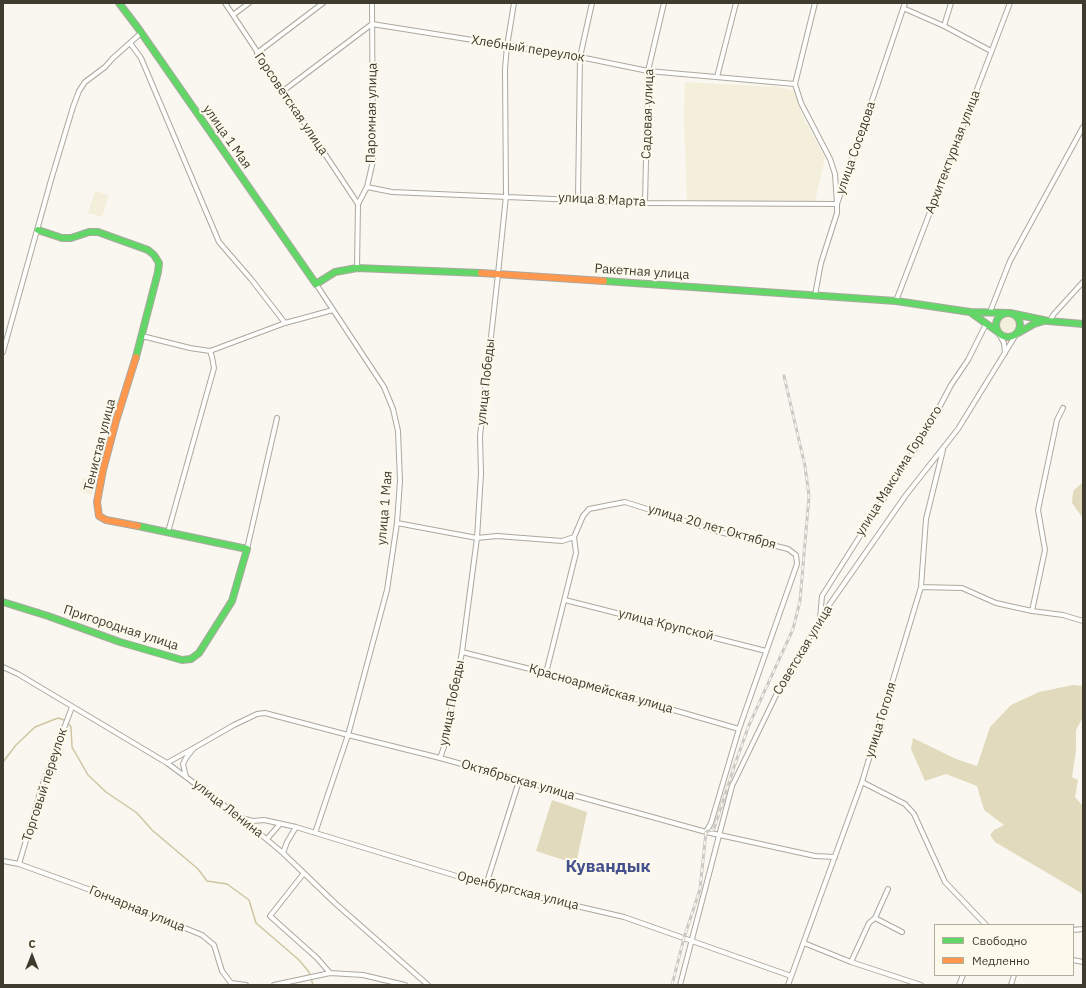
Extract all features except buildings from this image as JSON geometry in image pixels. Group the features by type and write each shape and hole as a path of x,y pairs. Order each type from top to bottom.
{"main road":[{"name":"улица 1 Мая","path":"119,3 316,284"},
{"name":"Тенистая улица","path":"38,230 62,238 71,238 89,232 98,232 148,250 154,255 159,263 142,336 116,421 104,470 96,506 99,516 106,520 247,549"},
{"name":"Ракетная улица","path":"316,284 335,272 357,268 498,274 896,301 970,312 1010,313 1049,321 1083,324"},
{"name":"Ракетная улица","path":"970,312 998,332"},
{"path":"1017,333 1020,325 1019,319 1010,313 1005,313 1000,316 997,321 996,328 998,332 1006,337 1014,336 1034,324 1049,321"},
{"name":"Пригородная улица","path":"3,602 48,616 120,642 182,660 191,659 199,652 232,601 247,549"}],"street":[{"name":"Горсоветская улица","path":"225,3 358,204"},
{"path":"233,16 248,3"},
{"path":"257,53 323,3"},
{"name":"Паромная улица","path":"357,268 358,204 367,187 373,162 372,3"},
{"name":"улица Победы","path":"440,758 444,747 462,652 477,538 481,474 480,436 506,196 505,70 507,46 514,3"},
{"path":"578,199 580,57 592,3"},
{"name":"Садовая улица","path":"645,203 648,71 664,3"},
{"path":"717,77 736,3"},
{"path":"815,3 795,84 801,103 830,159 835,174 837,204"},
{"name":"улица Соседова","path":"815,295 821,263 837,213 837,204 905,3"},
{"path":"944,26 951,3"},
{"name":"Архитектурная улица","path":"896,301 1010,3"},
{"path":"903,8 944,26 991,51"},
{"path":"283,91 372,24"},
{"name":"Хлебный переулок","path":"372,24 580,57 648,71 795,84"},
{"path":"3,352 51,180 79,90 141,33"},
{"path":"130,43 141,58 218,242 251,279 286,323"},
{"path":"990,312 1010,261 1083,127"},
{"name":"улица 8 Марта","path":"367,187 392,192 645,203 837,204"},
{"path":"1049,321 1083,282"},
{"name":"улица 1 Мая","path":"315,832 348,735 387,590 399,501 400,456 398,431 393,409 384,387 316,284"},
{"path":"142,336 190,348 210,351 286,323 333,310"},
{"name":"улица Максима Горького","path":"819,621 822,596 929,426 951,385 968,360 986,324"},
{"path":"998,332 1004,343 1005,353"},
{"name":"Советская улица","path":"680,985 732,786 781,685 819,621 906,495 958,429 1017,333"},
{"path":"168,532 214,368 210,351"},
{"path":"1032,611 1045,550 1038,510 1057,420 1063,408"},
{"path":"247,549 277,418"},
{"name":"улица Гоголя","path":"788,985 862,782 921,587 926,519 944,447"},
{"name":"улица 20 лет Октября","path":"574,537 583,516 589,509 625,502 716,531 788,549 796,555 797,564 766,651"},
{"path":"396,523 477,538 497,536 562,541 574,537 576,553 566,600 546,673"},
{"path":"921,587 962,588 996,603 1032,611 1062,615 1083,621"},
{"name":"улица Крупской","path":"566,600 766,651"},
{"path":"706,832 711,823 766,651"},
{"name":"Красноармейская улица","path":"462,652 546,673 740,729"},
{"name":"улица Ленина","path":"3,667 18,674 167,763 241,818 284,853 341,908 428,985"},
{"name":"Торговый переулок","path":"19,864 42,786 72,706"},
{"name":"Октябрьская улица","path":"186,777 183,764 194,748 234,725 257,714 265,713 440,758 706,832 815,856 835,857"},
{"path":"167,763 194,748"},
{"path":"486,884 519,781"},
{"path":"862,782 905,804 914,814 946,882 985,924"},
{"name":"Оренбургская улица","path":"241,818 264,820 296,827 486,884 624,917 791,976"},
{"path":"267,839 280,824"},
{"path":"284,853 287,842 296,827"},
{"name":"Гончарная улица","path":"3,861 19,864 107,896 202,935 214,945 222,971 231,983 246,985"},
{"path":"304,873 270,916 317,958 330,973"},
{"path":"851,962 869,922 875,918 888,889"},
{"path":"875,918 902,932"},
{"path":"804,944 851,962 921,985"},
{"path":"274,985 330,973 363,975 405,985"}],"shaded area":[{"path":"685,82 778,87 793,90 802,115 825,158 815,201 796,201 793,203 687,200 684,118"},
{"path":"95,191 109,195 102,217 88,213"},
{"path":"1008,315 1015,317 1017,324 1015,331 1008,333 1001,331 999,324 1001,317"},
{"path":"83,478 95,478 92,495 80,491"},
{"path":"1083,482 1082,517 1072,503 1073,491"},
{"path":"1073,685 1083,686 1083,717 1076,730 1076,751 1072,777 1078,780 1075,797 1083,806 1083,894 995,842 990,835 994,830 1004,825 984,810 977,786 946,774 925,781 911,749 913,738 956,759 977,766 990,727 1011,705 1039,692"},
{"path":"552,800 587,812 576,864 536,851"}],"waterway":[{"path":"3,762 16,745 35,727 58,718 64,720"},
{"path":"68,723 71,727 72,747 88,775 106,792 137,813 152,830 198,869 207,881 227,884 249,900 256,923 299,960 309,972 313,985"}],"railway":[{"path":"672,985 684,938 700,889 706,832 714,829 749,725 793,629 800,601 809,496 805,466 784,376"}],"traffic: fast":[{"path":"119,3 138,28 316,284 335,272 357,268 481,273"},
{"path":"38,230 62,238 71,238 89,232 98,232 148,250 154,255 159,263 158,272 136,357"},
{"path":"604,281 896,301 970,312 1010,313 1048,321 1083,324"},
{"path":"970,312 998,332"},
{"path":"1008,313 1013,314 1019,320 1020,325 1019,330 1013,336 1008,337 1003,336 997,330 996,325 997,320 1003,314 1008,313"},
{"path":"1018,333 1034,324 1044,321"},
{"path":"3,602 48,616 120,642 182,660 191,659 199,653 232,601 247,549 138,526"}],"traffic: slow":[{"path":"481,273 604,281"},
{"path":"136,357 116,421 103,470 97,502 99,516 106,520 138,526"}],"district":[{"name":"Кувандык","path":"608,867"}]}
